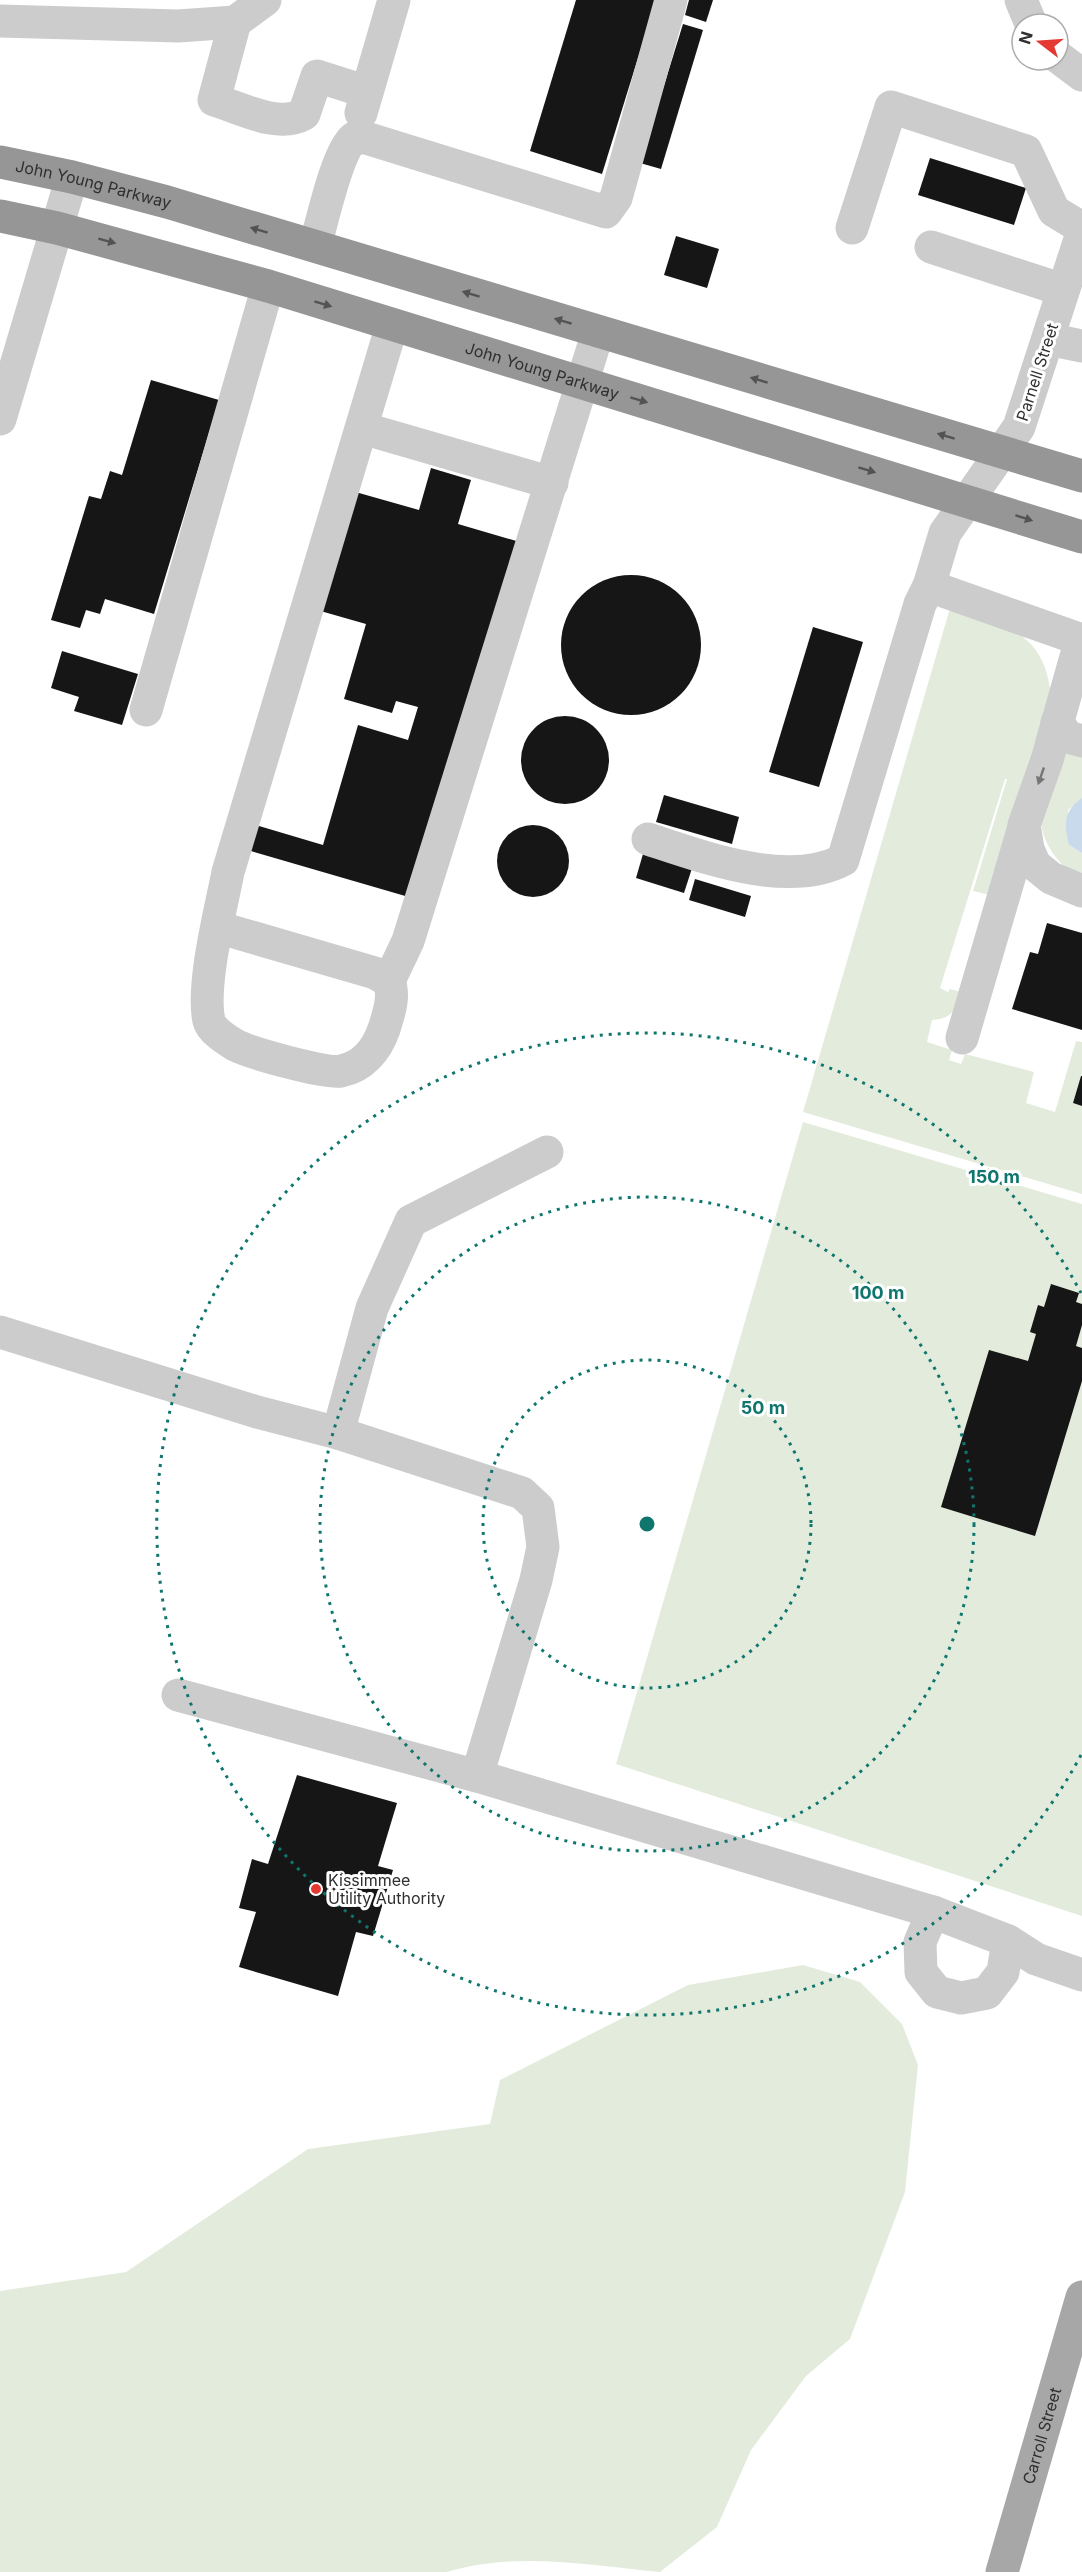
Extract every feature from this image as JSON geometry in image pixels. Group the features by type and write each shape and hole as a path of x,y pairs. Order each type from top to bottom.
{"highway":[{"name":"John Young Parkway","path":"0,162 72,177 315,246 1082,476"},
{"name":"John Young Parkway","path":"0,216 57,228 267,286 1082,537"}],"main road":[{"name":"Carroll Street","path":"1002,2572 1082,2297"}],"street":[{"path":"0,21 178,26 235,22 265,0"},
{"path":"354,138 394,0"},
{"path":"315,246 333,183 348,142 354,138 366,138 606,212 616,198 672,0"},
{"path":"235,22 214,100 280,120 293,120 303,114 317,76 367,92"},
{"path":"852,228 891,107 1026,151 1054,211 1082,230"},
{"path":"0,419 72,177"},
{"name":"Parnell Street","path":"648,839 746,868 815,869 843,860 920,604 929,586 945,533 1019,427 1082,230"},
{"path":"931,246 1064,290"},
{"path":"146,710 267,286"},
{"path":"217,927 375,973 389,981 393,991 387,1020 379,1042 369,1056 359,1064 340,1071 329,1072 236,1045 220,1035 209,1023 209,983 217,927 228,872 392,325"},
{"path":"389,981 408,941 598,332"},
{"path":"1048,339 1082,346"},
{"path":"362,428 552,483"},
{"path":"929,586 1082,639 1070,732 1024,825 962,1038"},
{"path":"1024,825 1028,849 1035,865 1051,878 1082,891"},
{"path":"338,1432 372,1308 411,1221 547,1152"},
{"path":"0,1332 257,1412 338,1432 522,1493 538,1508 543,1547 536,1580 477,1776"},
{"path":"178,1695 477,1776 933,1912 1008,1941 1036,1959 1082,1975"},
{"path":"933,1912 920,1942 921,1972 937,1992 961,1998 987,1993 1003,1972 1008,1941"},
{"path":"1008,1941 1033,1939 1082,1952"}],"green space":[{"path":"950,608 1004,626 1030,643 1040,656 1047,673 1051,695 990,895 973,891 1007,779 1005,779 940,988 948,992 950,989 961,992 958,1003 949,1015 932,1020 927,1042 952,1050 949,1060 961,1064 965,1054 1034,1072 1026,1103 1055,1112 1076,1041 1082,1042 1082,1074 1073,1103 1082,1106 1082,1194 803,1112"},
{"path":"1066,748 1082,753 1082,798 1068,810 1069,845 1082,853 1082,881 1056,858 1050,849 1040,816 1045,791"},
{"path":"803,1122 1082,1204 1082,1916 616,1764"},
{"path":"803,1965 860,1982 902,2024 918,2065 905,2192 850,2339 806,2376 751,2450 717,2527 660,2572 580,2563 526,2561 499,2562 447,2572 0,2572 0,2291 126,2272 308,2149 490,2124 500,2080 688,1985"}],"water":[{"path":"1082,798 1082,853 1069,845 1066,819 1071,808"}],"building":[{"path":"576,0 656,0 602,174 530,151"},
{"path":"689,0 713,0 706,22 685,15"},
{"path":"683,24 703,30 661,169 640,163"},
{"path":"930,158 1026,188 1014,225 918,195"},
{"path":"676,236 719,249 707,288 664,275"},
{"path":"151,380 219,400 154,614 105,599 100,614 86,610 80,628 51,620 89,496 101,499 110,471 122,475"},
{"path":"431,468 471,480 458,524 523,543 419,900 244,849 252,824 323,845 358,725 408,740 418,707 396,701 392,713 344,699 366,624 317,610 352,491 419,510"},
{"path":"631,575 658,580 681,595 696,618 701,645 696,672 681,695 658,710 631,715 604,710 581,695 566,672 561,645 566,618 581,595 604,580"},
{"path":"813,627 863,642 819,787 769,772"},
{"path":"62,651 138,674 122,725 74,711 79,697 51,688"},
{"path":"565,716 582,719 596,729 606,743 609,760 606,777 596,791 582,801 565,804 548,801 534,791 524,777 521,760 524,743 534,729 548,719"},
{"path":"664,795 739,817 732,844 656,822"},
{"path":"533,825 553,831 563,841 569,861 563,881 553,891 533,897 513,891 503,881 497,861 503,841 513,831"},
{"path":"645,847 694,862 684,893 636,878"},
{"path":"695,879 751,896 745,917 689,900"},
{"path":"1047,923 1082,933 1082,1030 1012,1009 1030,952 1038,954"},
{"path":"1082,1076 1082,1106 1073,1103"},
{"path":"1051,1284 1079,1293 1076,1302 1082,1304 1082,1325 1076,1346 1082,1348 1082,1381 1035,1536 941,1507 989,1350 1028,1361 1036,1334 1030,1332 1038,1305 1044,1307"},
{"name":"Kissimmee Utility Authority","path":"297,1775 397,1803 378,1866 393,1870 373,1936 356,1932 338,1996 239,1967 256,1912 239,1908 252,1859 268,1864"}],"place":[{"name":"Kissimmee Utility Authority","path":"316,1889"}]}
